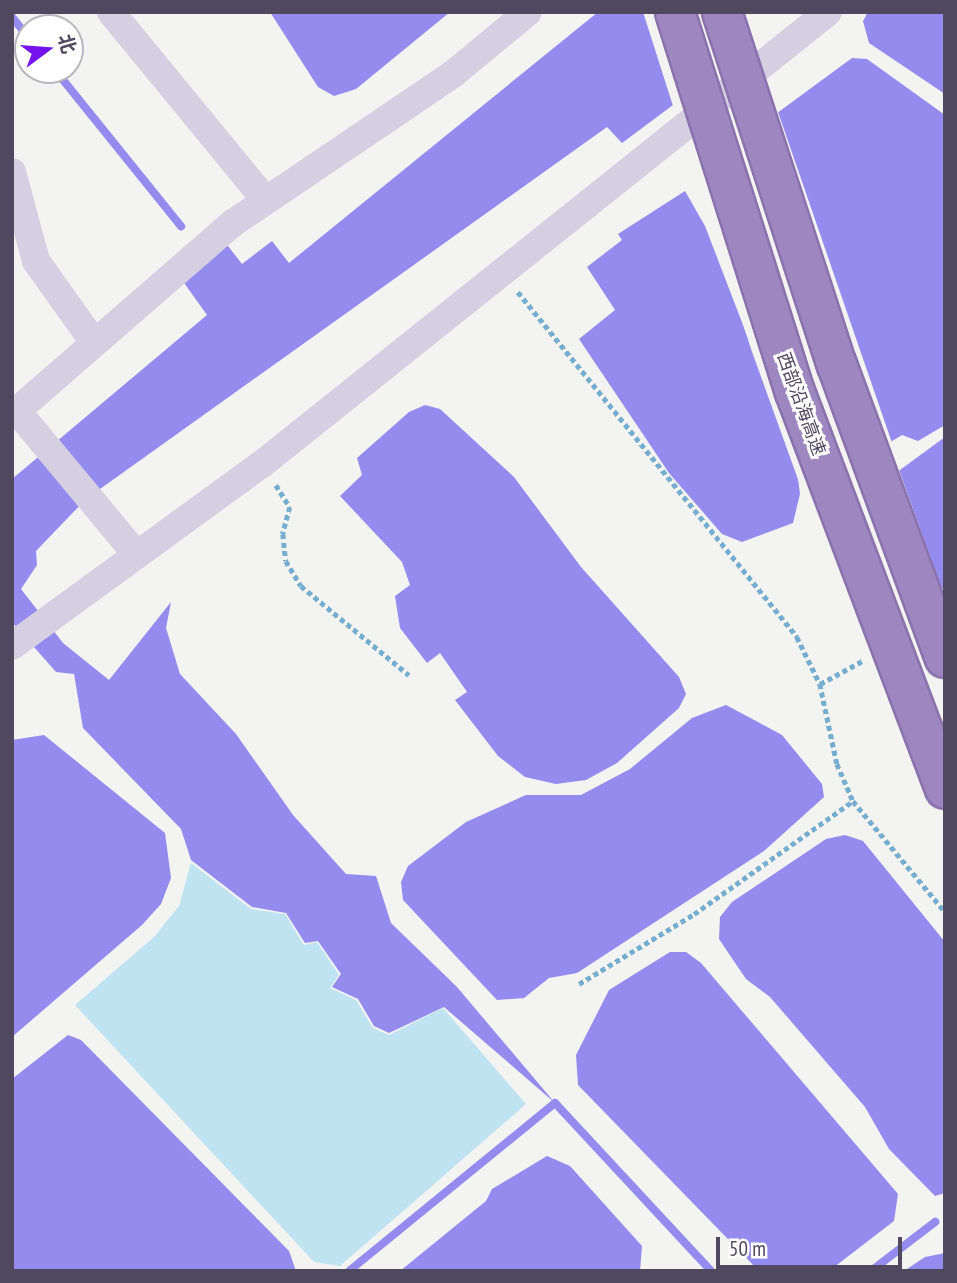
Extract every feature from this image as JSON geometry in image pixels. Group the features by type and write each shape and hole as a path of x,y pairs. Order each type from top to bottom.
{"highway":[{"name":"西部沿海高速","path":"675,12 795,392 945,789"},
{"path":"722,12 833,352 945,658"}],"street":[{"path":"111,12 266,201"},
{"path":"137,555 41,439 15,413 153,286 233,223 453,75 528,12"},
{"path":"17,643 262,464 828,12"},
{"path":"12,172 36,261 93,341"}],"path":[{"path":"502,272 797,637 820,684 837,764 853,801 945,912"},
{"path":"262,464 290,507 283,534 286,561 301,586 409,675"},
{"path":"579,984 694,914 853,801"}],"shaded area":[{"path":"270,12 450,12 356,89 334,96 318,87"},
{"path":"598,12 746,12 732,23 747,50 622,143 607,127 86,499 36,551 37,565 21,589 63,643 109,680 171,602 166,628 180,674 236,734 293,815 346,874 376,876 391,923 457,987 555,1103 444,1007 389,1033 374,1026 358,999 332,987 341,974 318,941 305,943 286,913 252,907 191,860 181,829 83,728 74,674 56,672 12,622 12,479 207,315 177,273 221,237 242,264 272,241 289,263"},
{"path":"868,12 945,12 945,94 869,43 863,21"},
{"path":"852,58 867,59 945,115 945,425 918,441 902,435 879,449 769,119"},
{"path":"685,191 705,226 796,463 800,494 793,523 742,542 722,534 669,473 579,339 615,310 587,267 622,240 618,234"},
{"path":"425,405 440,409 514,477 581,567 679,677 686,694 679,708 617,763 586,780 556,784 525,777 498,756 455,700 467,692 440,653 427,663 400,628 395,596 410,585 402,562 340,496 362,475 357,458 409,412"},
{"path":"945,437 945,586 932,597 889,478"},
{"path":"726,705 782,735 822,784 824,797 764,851 577,973 549,978 524,998 497,1000 403,900 401,882 408,866 466,822 526,795 581,795 630,769 692,718"},
{"path":"44,735 165,833 171,878 161,904 142,925 12,1037 12,740"},
{"path":"845,835 863,841 945,942 945,1193 935,1196 889,1149 865,1107 770,997 746,979 719,939 720,917 732,902 826,839"},
{"path":"191,863 251,909 285,914 304,945 317,942 339,975 330,988 356,1000 373,1028 389,1035 443,1008 526,1104 340,1266 314,1262 75,1005 154,937 179,906"},
{"path":"670,952 686,952 701,963 898,1194 894,1221 829,1271 759,1271 578,1085 576,1055 609,990"},
{"path":"68,1035 81,1040 289,1251 296,1271 12,1271 12,1079"},
{"path":"547,1156 570,1166 642,1246 640,1271 400,1271 486,1201 492,1189"},
{"path":"945,1253 945,1271 904,1271 925,1257"}],"pier":[{"path":"643,12 746,12 737,23 749,52 674,109"},
{"path":"777,109 893,446 881,450 765,113"},
{"path":"725,268 799,461 804,496 751,349"},
{"path":"898,467 943,592 933,600 886,476"}],"waterway":[{"path":"66,84 181,226"},
{"path":"349,1271 555,1103 711,1271"},
{"path":"871,1271 935,1222"}]}
